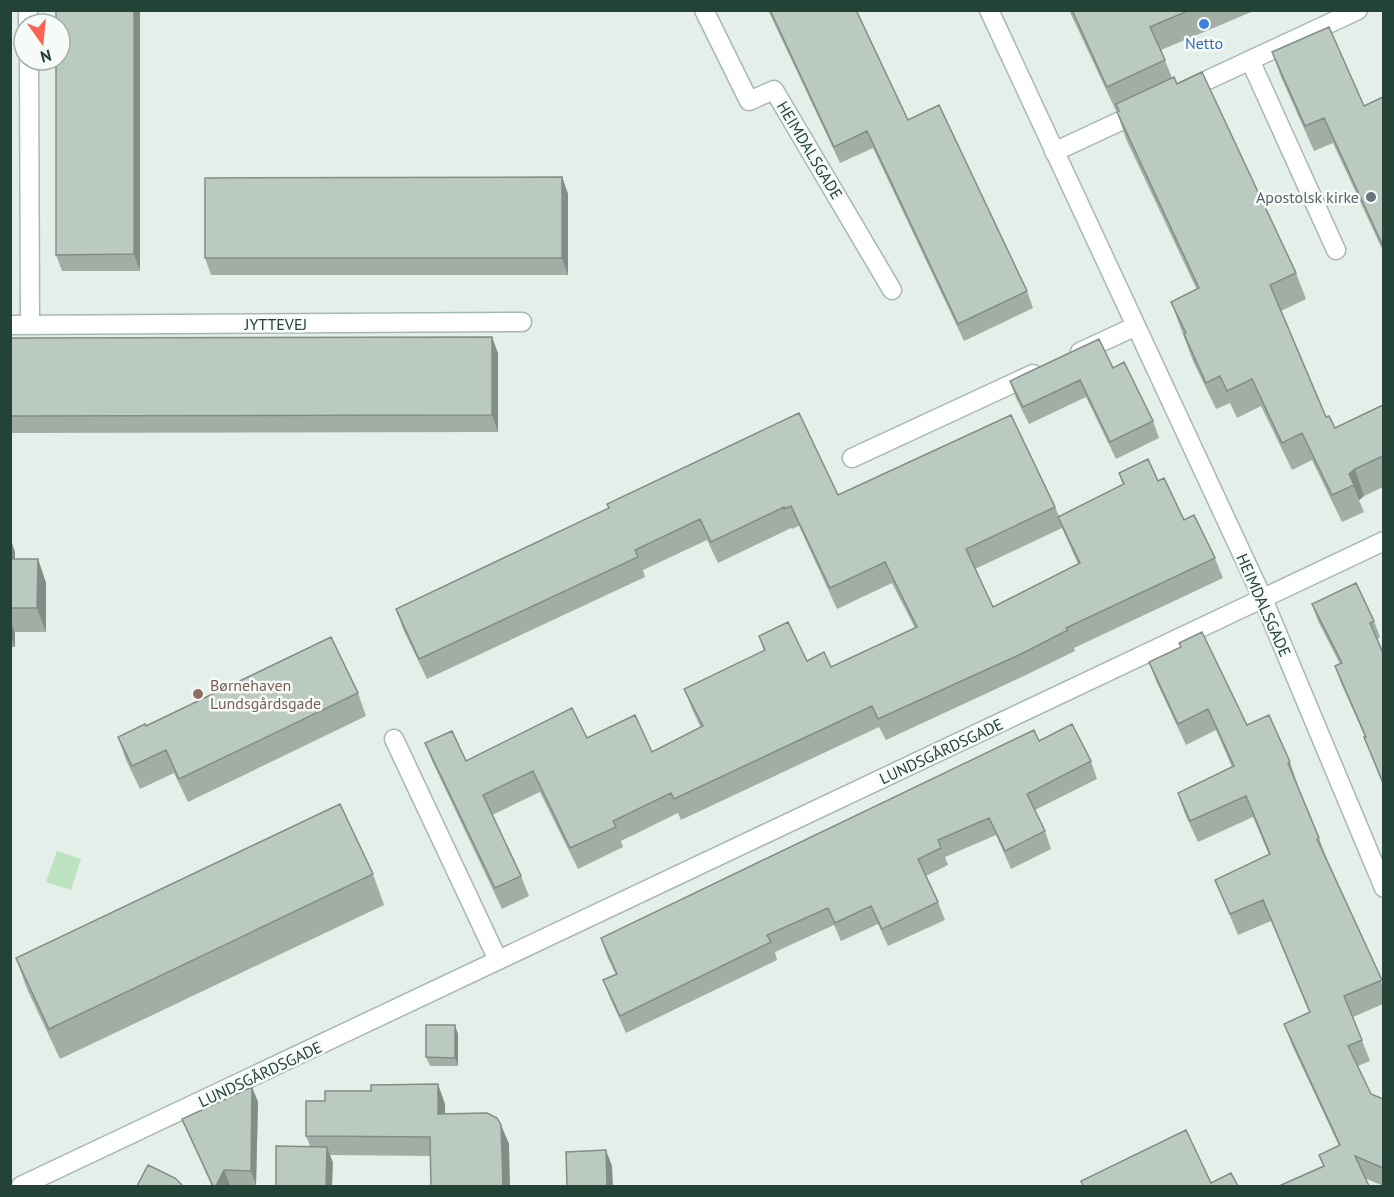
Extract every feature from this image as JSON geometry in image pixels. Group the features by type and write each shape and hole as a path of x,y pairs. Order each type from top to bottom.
{"street":[{"name":"HEIMDALSGADE","path":"704,10 749,101 774,90 892,290"},
{"name":"HEIMDALSGADE","path":"988,10 1263,599 1383,888"},
{"path":"1054,152 1358,10"},
{"path":"1250,60 1336,250"},
{"path":"29,72 30,325"},
{"path":"10,135 29,135"},
{"name":"JYTTEVEJ","path":"10,325 522,322"},
{"path":"852,458 1136,326"},
{"name":"LUNDSGÅRDSGADE","path":"21,1186 1383,541"},
{"path":"394,739 498,960"}],"green space":[{"path":"57,851 81,859 71,890 46,882"}],"building":[{"path":"56,10 134,10 134,254 56,255 56,72 72,72 72,12 56,12"},
{"path":"770,10 856,10 908,120 939,105 1027,291 958,324 867,131 834,147"},
{"path":"1072,10 1190,10 1150,27 1165,60 1107,87"},
{"path":"1329,27 1364,106 1383,97 1383,246 1324,118 1305,126 1272,52"},
{"path":"1202,72 1296,273 1270,285 1326,417 1329,416 1335,428 1383,405 1383,456 1355,469 1349,474 1354,485 1332,495 1302,433 1282,443 1252,379 1227,391 1220,376 1206,383 1171,302 1199,288 1117,112 1119,111 1116,104 1174,77 1177,84"},
{"path":"562,177 562,258 205,258 205,178"},
{"path":"492,337 492,415 10,416 10,338"},
{"path":"1099,339 1113,368 1124,362 1153,421 1110,442 1080,380 1023,407 1010,381"},
{"path":"799,413 838,495 1011,415 1055,507 966,549 993,607 1080,563 1058,517 1124,484 1119,473 1148,459 1158,481 1164,478 1184,520 1194,515 1215,558 1066,628 1068,630 1021,654 878,719 872,706 674,799 671,793 613,821 616,827 570,848 533,771 483,795 521,876 495,888 425,743 452,731 466,761 572,708 587,738 635,715 652,752 703,726 684,689 765,650 759,636 788,622 807,661 824,652 831,667 917,627 885,562 830,588 791,506 784,509 784,507 711,542 700,519 635,550 638,557 419,659 396,609 609,508 607,504"},
{"path":"10,559 38,559 37,608 10,608"},
{"path":"1356,583 1374,621 1370,623 1383,653 1383,783 1335,666 1342,663 1312,604"},
{"path":"1202,632 1247,725 1269,715 1290,762 1288,763 1319,838 1317,839 1382,980 1344,996 1362,1040 1348,1046 1371,1094 1383,1099 1383,1168 1355,1156 1369,1186 1279,1186 1324,1166 1319,1155 1340,1145 1284,1024 1310,1012 1263,900 1230,914 1215,880 1270,854 1246,796 1190,821 1178,793 1234,766 1208,709 1178,724 1149,662 1181,647 1179,643"},
{"path":"331,637 358,693 179,779 166,750 132,766 118,737 145,724 146,726"},
{"path":"1072,724 1091,761 1027,794 1045,831 1005,851 989,818 938,840 941,848 918,859 938,902 882,929 871,906 835,923 828,908 767,935 771,942 620,1016 603,980 617,974 601,938 1034,730 1039,741"},
{"path":"340,804 373,874 49,1029 16,958"},
{"path":"426,1025 455,1025 455,1058 426,1057"},
{"path":"438,1084 438,1114 487,1113 497,1118 501,1125 503,1186 431,1186 430,1137 306,1136 306,1101 325,1101 325,1091 371,1091 371,1085"},
{"path":"252,1087 251,1171 224,1170 216,1186 213,1186 182,1119"},
{"path":"1186,1130 1211,1183 1231,1173 1238,1186 1083,1186 1081,1181"},
{"path":"276,1146 327,1147 326,1186 276,1186"},
{"path":"606,1150 607,1186 567,1186 566,1152"},
{"path":"148,1165 175,1178 183,1186 137,1186"}],"place":[{"name":"Netto","path":"1204,24"},
{"name":"Apostolsk kirke","path":"1371,197"},
{"name":"Børnehaven Lundsgårdsgade","path":"198,694"}]}
